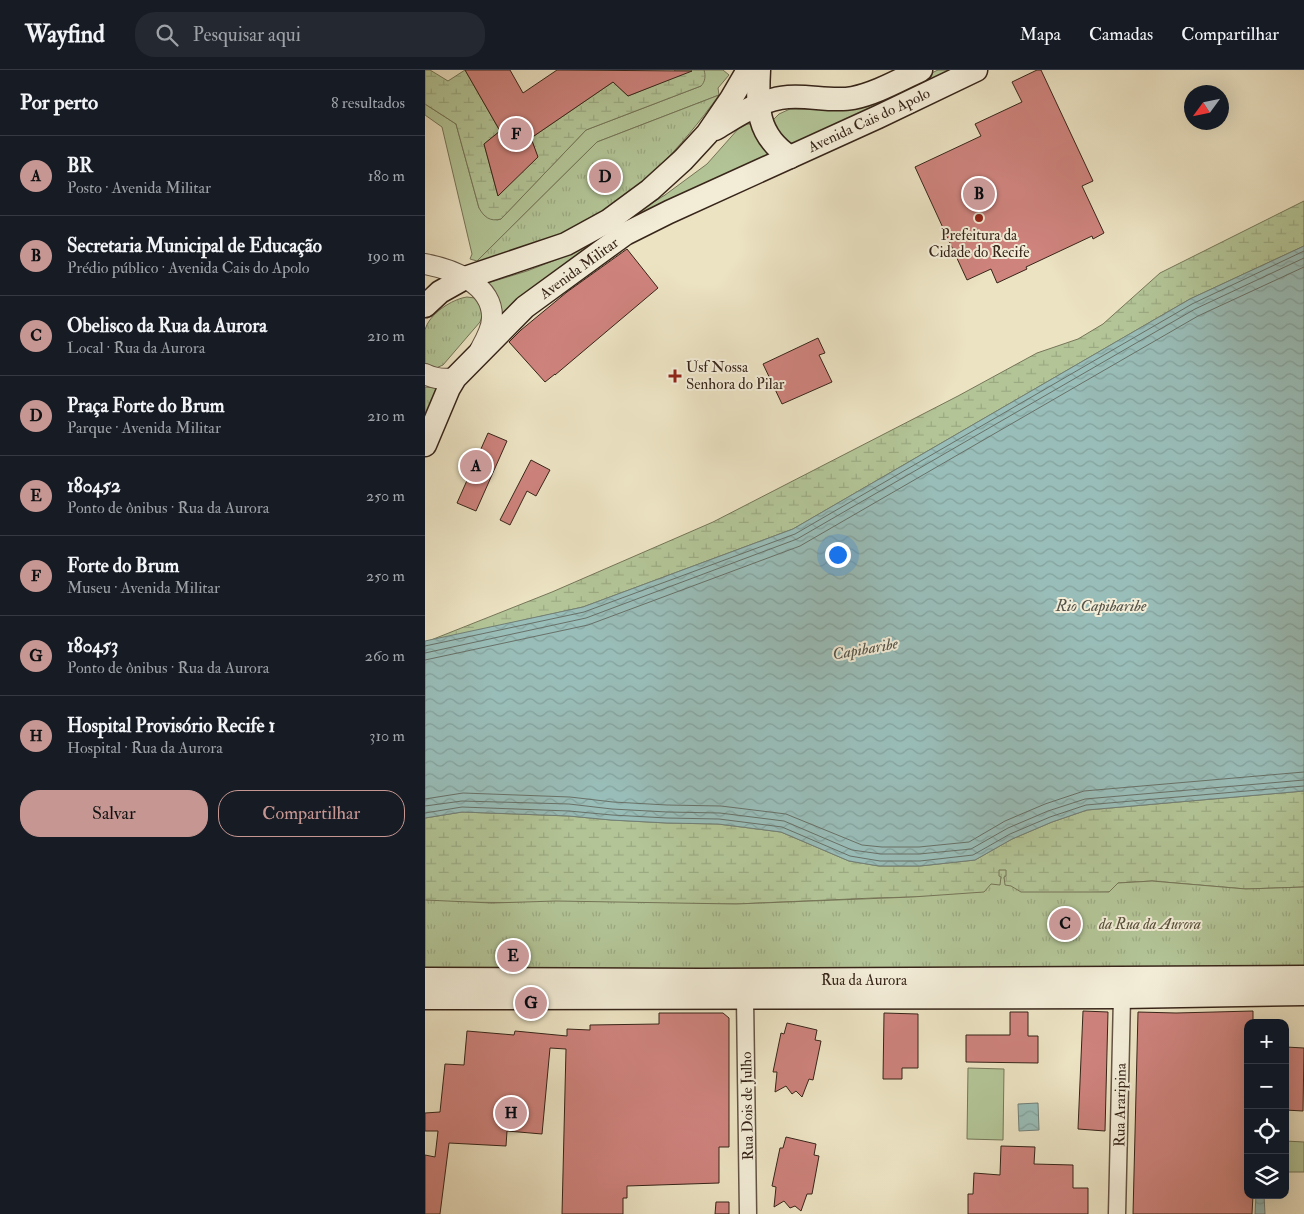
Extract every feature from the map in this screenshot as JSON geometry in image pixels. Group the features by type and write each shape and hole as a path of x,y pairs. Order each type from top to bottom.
{"main road":[{"name":"Avenida Militar","path":"425,306 440,292 465,278 566,244 608,222 650,190 683,160 707,134 748,70"},
{"path":"759,70 757,105 764,128 771,140 790,157"},
{"name":"Avenida Cais do Apolo","path":"707,134 757,105 775,99 788,97 852,98 875,92 921,70"},
{"name":"Avenida Cais do Apolo","path":"790,157 975,70"},
{"name":"Avenida Militar","path":"425,445 455,378 525,307 625,234 790,157"},
{"name":"Rua da Aurora","path":"425,979 701,980 1304,977"},
{"name":"Rua da Aurora","path":"425,998 1122,997 1304,994"}],"street":[{"path":"425,264 441,267 465,278 486,294 491,304 493,319 479,352"},
{"path":"425,374 432,378 445,380 455,378"},
{"name":"Rua Araripina","path":"1117,1214 1122,997"},
{"name":"Rua Dois de Julho","path":"745,998 748,1214"}],"green space":[{"path":"425,70 430,70 448,81 465,70 500,131 484,144 498,196 537,157 531,138 613,82 628,96 680,75 674,70 704,70 705,77 701,86 586,130 501,219 494,220 485,216 479,208 456,124 425,104"},
{"path":"704,70 723,70 729,75 718,88 719,95 597,142 477,261 470,259 472,254 442,127 425,115 425,104 456,124 479,208 497,220 501,219 586,130 701,86"},
{"path":"938,70 956,70 798,144 788,144 771,122 779,114 790,109 840,110 889,93"},
{"path":"719,95 689,134 656,170 598,216 571,231 483,261 477,261 597,142"},
{"path":"752,124 772,156 622,222 604,233 504,313 501,313 499,300 488,283 558,259 665,195 707,164 739,128"},
{"path":"1304,201 1304,246 1190,299 793,529 583,607 426,642 552,592 713,522 958,396 1037,353 1078,339 1103,324 1160,273"},
{"path":"461,298 475,298 479,303 482,312 480,322 443,365 436,368 425,366 425,330 427,324 442,308"},
{"path":"425,387 437,388 425,424"},
{"path":"1304,791 1304,887 1246,889 1152,881 1118,883 1109,892 874,898 736,904 425,902 425,818 462,812 718,824 781,832 849,861 879,866 920,866 975,860 1012,839 1087,810"},
{"name":"da Rua da Aurora","path":"999,870 1006,870 1006,876 1004,877 1005,885 1021,892 1109,892 1118,883 1152,881 1246,889 1304,887 1304,968 425,970 425,900 492,903 556,901 736,904 912,897 984,892 991,884 1000,885 1001,877 999,876"},
{"path":"968,1068 1004,1069 1003,1140 967,1139"},
{"path":"1289,1141 1304,1142 1304,1172 1289,1172"}],"water":[{"name":"Rio Capibaribe","path":"1304,246 1304,791 1087,810 1012,839 975,860 920,866 879,866 849,861 781,832 718,824 462,812 425,818 425,641 583,607 793,529 1190,299"},
{"path":"1038,1103 1039,1130 1019,1131 1018,1104"},
{"path":"1256,1199 1264,1199 1265,1214 1255,1214"}],"building":[{"path":"465,70 510,70 523,93 557,70 692,71 628,96 613,82 531,138 538,157 498,196 484,144 500,131"},
{"path":"1037,70 1041,70 1093,181 1082,186 1104,233 1093,239 1092,236 997,283 991,269 967,280 915,167 981,136 975,124 1022,102 1012,82"},
{"path":"627,249 658,288 545,382 509,342 567,292"},
{"path":"818,338 825,353 819,355 832,382 782,404 763,364"},
{"path":"488,433 507,441 476,511 457,503"},
{"path":"531,460 550,470 536,496 527,491 510,525 500,520"},
{"path":"1083,1011 1108,1012 1105,1131 1078,1129"},
{"path":"1253,1011 1253,1019 1244,1019 1244,1199 1253,1199 1252,1214 1133,1214 1138,1012"},
{"path":"1010,1012 1028,1012 1028,1036 1038,1036 1038,1063 966,1062 966,1035 1010,1035"},
{"path":"659,1013 723,1013 729,1018 729,1147 719,1147 719,1183 627,1186 627,1198 623,1198 623,1214 562,1214 566,1049 550,1048 542,1134 507,1131 506,1146 449,1143 440,1214 425,1214 425,1155 435,1157 438,1131 425,1131 425,1113 440,1112 445,1064 464,1065 467,1031 514,1035 515,1031 567,1036 567,1029 590,1030 590,1025 659,1024"},
{"path":"884,1013 918,1014 918,1068 902,1068 902,1079 883,1079"},
{"path":"787,1023 817,1030 815,1040 821,1041 813,1080 809,1079 802,1097 796,1091 792,1094 786,1086 775,1092 777,1072 773,1072 781,1033 784,1034"},
{"path":"1289,1047 1304,1048 1303,1111 1289,1110"},
{"path":"786,1137 816,1144 814,1155 819,1156 812,1194 807,1194 801,1211 795,1206 790,1208 784,1201 774,1207 776,1187 772,1186 780,1148 783,1148"},
{"path":"1001,1146 1035,1147 1034,1164 1073,1165 1073,1188 1088,1188 1088,1214 968,1214 968,1194 973,1194 974,1173 1000,1175"},
{"path":"716,1202 729,1202 729,1214 715,1214"}],"place":[{"name":"Forte do Brum","path":"516,134"},
{"name":"Praça Forte do Brum","path":"605,177"},
{"name":"Secretaria Municipal de Educação","path":"979,194"},
{"name":"Prefeitura da Cidade do Recife","path":"979,218"},
{"name":"Usf Nossa Senhora do Pilar","path":"675,376"},
{"name":"BR","path":"476,466"},
{"name":"Obelisco da Rua da Aurora","path":"1065,924"},
{"name":"180452","path":"513,956"},
{"name":"180453","path":"531,1003"},
{"name":"Hospital Provisório Recife 1","path":"511,1113"}],"water label":[{"name":"Capibaribe","path":"865,648"}]}
